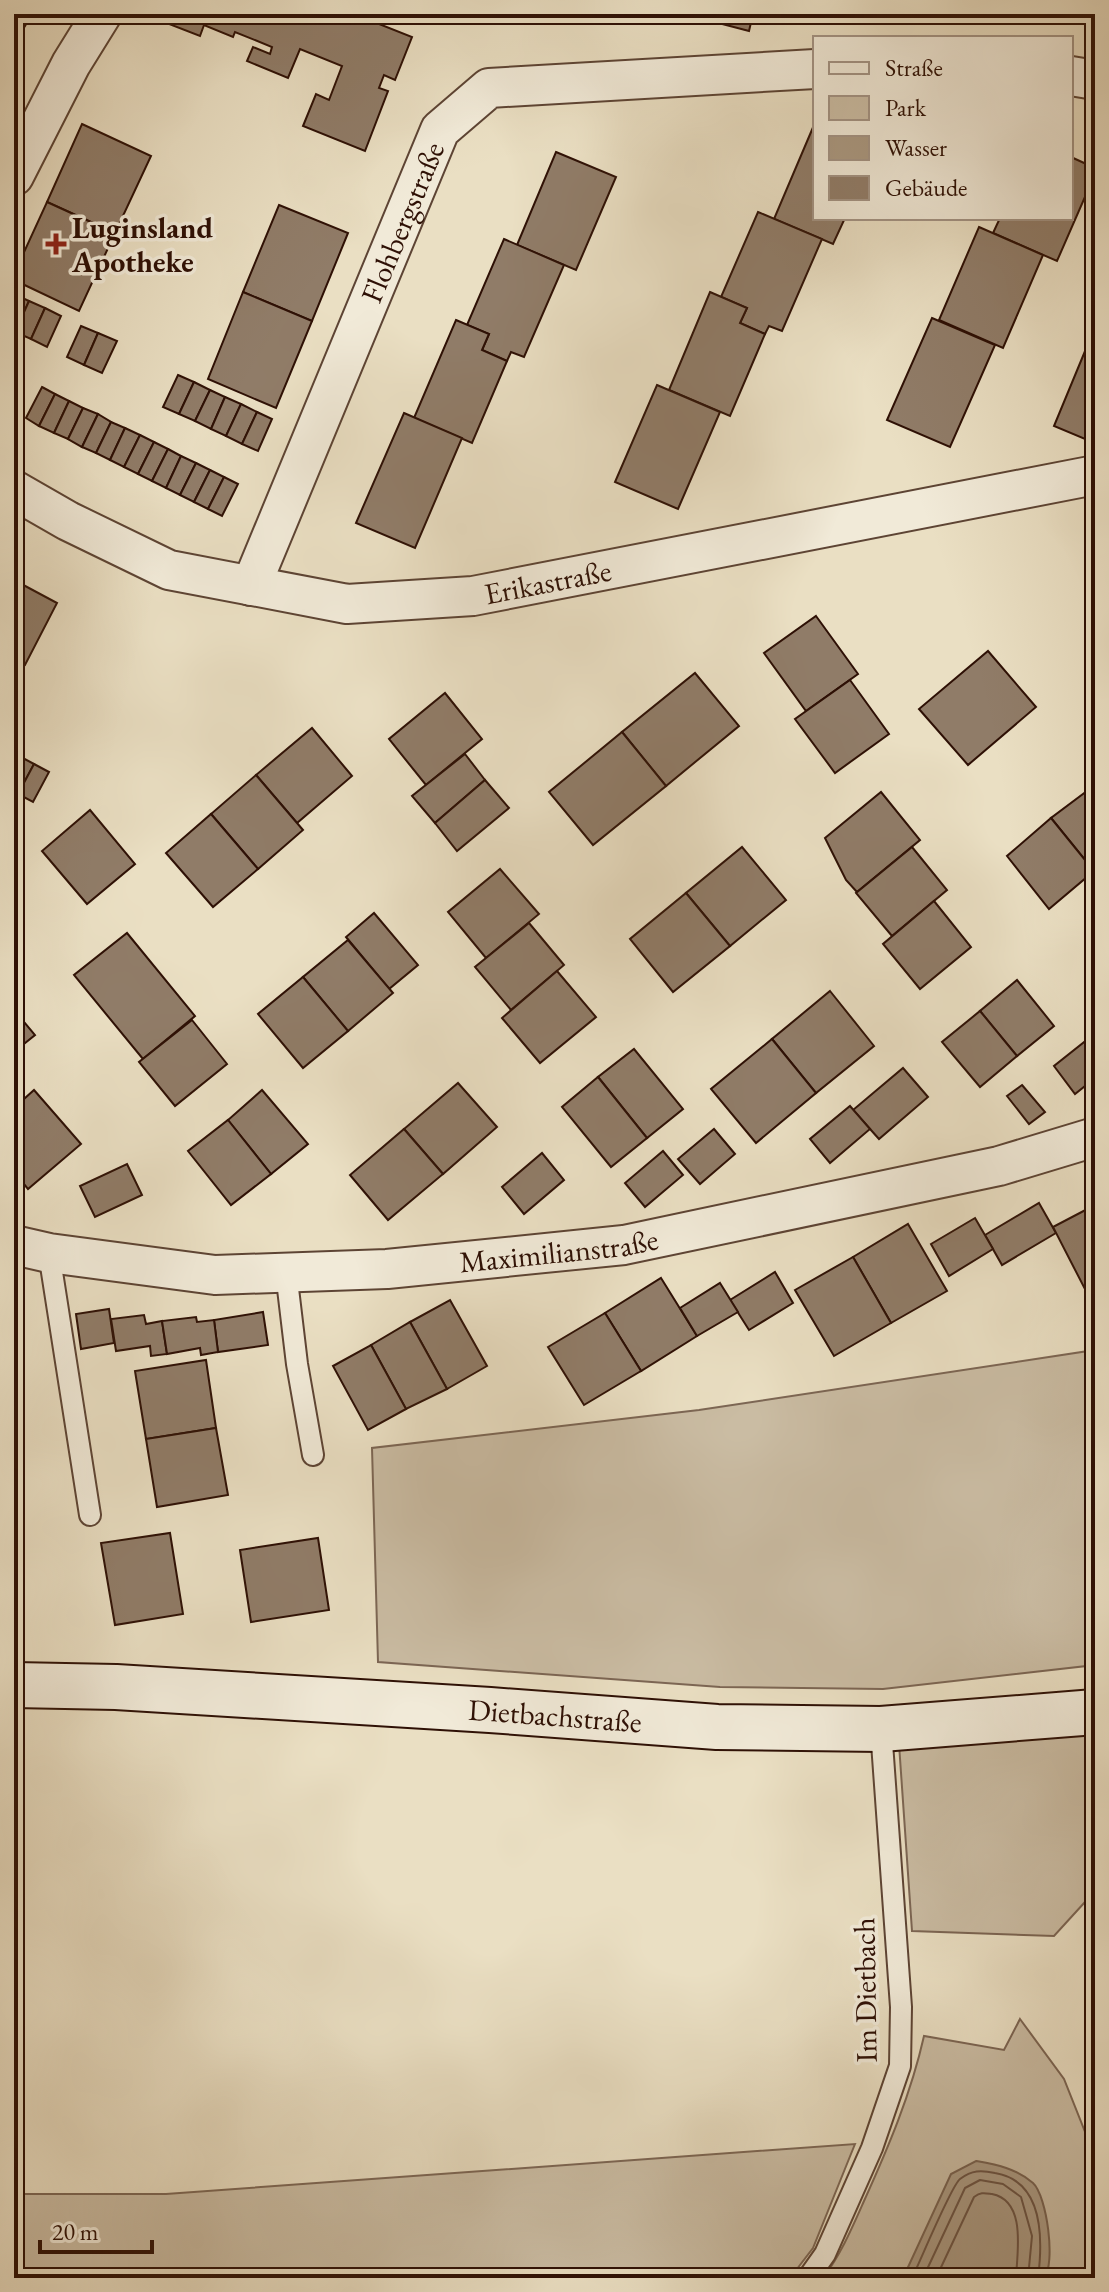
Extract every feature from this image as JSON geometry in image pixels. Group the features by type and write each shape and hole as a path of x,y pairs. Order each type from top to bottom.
{"main road":[{"name":"Dietbachstraße","path":"14,1685 147,1689 717,1727 881,1729 1095,1712"}],"street":[{"path":"14,176 71,64 102,14"},
{"name":"Flohbergstraße","path":"251,586 440,130 489,88 813,69"},
{"path":"1073,76 1095,80"},
{"name":"Erikastraße","path":"14,490 68,521 169,570 347,604 473,596 1095,475"},
{"name":"Maximilianstraße","path":"32,1249 215,1275 387,1269 624,1245 999,1166 1095,1137"}],"lane":[{"path":"32,1249 90,1515"},
{"path":"286,1272 297,1364 313,1455"},
{"name":"Im Dietbach","path":"808,2278 825,2254 872,2148 900,2066 901,2007 881,1729"}],"green space":[{"path":"1095,1350 1095,1665 883,1689 720,1687 378,1662 372,1448 699,1410"},
{"path":"1095,1729 1095,1891 1054,1936 912,1931 899,1744"},
{"path":"1020,2019 1064,2079 1095,2157 1095,2278 823,2278 846,2241 882,2161 906,2100 924,2036 1004,2050"},
{"path":"855,2144 813,2248 790,2278 14,2278 14,2194 166,2194"}],"water":[{"path":"976,2161 1013,2171 1033,2183 1038,2190 1048,2230 1049,2259 1044,2278 903,2278 951,2174"}],"building":[{"path":"14,14 32,14 22,31 14,26"},
{"path":"173,14 354,14 412,37 395,80 384,75 379,88 388,91 365,151 303,126 316,94 329,100 342,66 300,49 288,78 247,61 253,47 270,54 272,47 235,32 233,37 204,25 200,36 169,24"},
{"path":"684,14 753,14 749,31"},
{"path":"1042,14 1095,14 1095,25 1041,20"},
{"path":"82,124 151,156 115,233 47,202"},
{"path":"813,127 813,220 844,220 833,244 774,219"},
{"path":"556,152 616,177 576,270 517,245"},
{"path":"1073,158 1095,168 1057,261 993,233 999,220 1073,220"},
{"path":"47,202 115,233 79,311 14,280"},
{"path":"279,205 348,233 312,321 243,292"},
{"path":"758,212 822,239 782,331 769,326 765,334 740,323 747,308 721,297"},
{"path":"979,227 1043,255 1003,348 939,320"},
{"path":"504,239 564,265 524,357 511,352 507,361 482,350 489,334 467,325"},
{"path":"243,292 312,321 276,408 208,379"},
{"path":"710,292 747,308 740,323 765,334 730,416 669,390"},
{"path":"14,294 29,301 15,332 14,331"},
{"path":"29,301 45,308 31,339 15,332"},
{"path":"45,308 61,316 47,347 31,339"},
{"path":"932,318 995,345 950,447 887,420"},
{"path":"456,320 489,334 482,350 507,361 472,443 414,418"},
{"path":"81,326 98,333 84,365 67,357"},
{"path":"1095,327 1095,414 1085,439 1054,426"},
{"path":"98,333 117,341 102,373 84,365"},
{"path":"178,375 194,382 179,414 163,407"},
{"path":"194,382 210,390 195,421 179,414"},
{"path":"657,385 720,412 678,509 615,482"},
{"path":"42,387 55,394 39,426 26,418"},
{"path":"210,390 225,397 211,429 195,421"},
{"path":"55,394 69,401 54,433 39,426"},
{"path":"225,397 241,404 226,436 211,429"},
{"path":"69,401 83,408 68,439 54,433"},
{"path":"241,404 257,412 242,444 226,436"},
{"path":"83,408 98,414 82,447 68,439"},
{"path":"257,412 272,419 258,451 242,444"},
{"path":"404,413 462,438 415,548 356,523"},
{"path":"98,414 111,422 96,453 82,447"},
{"path":"111,422 125,428 110,460 96,453"},
{"path":"125,428 140,435 124,467 110,460"},
{"path":"140,435 154,442 138,474 124,467"},
{"path":"154,442 168,449 152,481 138,474"},
{"path":"168,449 181,456 166,488 152,481"},
{"path":"181,456 196,463 180,495 166,488"},
{"path":"196,463 210,470 194,502 180,495"},
{"path":"210,470 224,477 208,509 194,502"},
{"path":"224,477 238,484 222,516 208,509"},
{"path":"14,580 57,603 25,665 14,659"},
{"path":"816,616 858,674 806,711 764,653"},
{"path":"988,651 1036,707 968,765 919,709"},
{"path":"695,673 739,726 666,786 622,732"},
{"path":"850,680 889,734 835,773 795,719"},
{"path":"445,693 482,739 426,785 389,739"},
{"path":"312,728 352,776 297,823 256,775"},
{"path":"622,732 666,786 593,845 549,792"},
{"path":"465,754 485,780 435,823 412,796"},
{"path":"19,756 34,764 18,794 14,792 14,766"},
{"path":"34,764 49,772 33,802 18,794"},
{"path":"256,775 303,830 258,869 211,814"},
{"path":"485,780 509,808 457,851 435,823"},
{"path":"1095,785 1095,870 1094,871 1051,818"},
{"path":"881,792 920,840 857,892 846,880 825,838"},
{"path":"90,810 135,864 87,904 42,851"},
{"path":"211,814 258,869 213,907 166,853"},
{"path":"1051,818 1094,871 1049,909 1007,856"},
{"path":"742,847 786,900 730,946 686,893"},
{"path":"912,847 947,890 892,936 856,893"},
{"path":"500,869 539,914 486,958 448,912"},
{"path":"686,893 730,946 673,992 630,939"},
{"path":"934,901 971,947 920,989 883,944"},
{"path":"374,913 418,965 389,989 346,937"},
{"path":"529,923 564,965 511,1010 475,967"},
{"path":"127,933 195,1016 143,1059 74,975"},
{"path":"348,940 393,993 348,1031 303,977"},
{"path":"557,971 596,1017 540,1063 502,1018"},
{"path":"303,977 348,1031 303,1068 258,1014"},
{"path":"1017,980 1054,1026 1017,1056 980,1011"},
{"path":"830,991 874,1046 816,1093 772,1039"},
{"path":"14,1010 35,1035 14,1052"},
{"path":"980,1011 1017,1056 980,1087 942,1042"},
{"path":"192,1020 227,1064 175,1106 139,1062"},
{"path":"1093,1035 1095,1078 1075,1094 1054,1066"},
{"path":"772,1039 816,1093 756,1143 711,1089"},
{"path":"634,1049 683,1109 647,1138 598,1077"},
{"path":"903,1068 928,1097 879,1139 853,1110"},
{"path":"598,1077 647,1138 611,1167 562,1107"},
{"path":"458,1083 497,1127 443,1174 404,1129"},
{"path":"1022,1085 1045,1112 1029,1124 1007,1096"},
{"path":"34,1090 81,1144 28,1189 14,1172 14,1108"},
{"path":"262,1090 308,1144 271,1174 228,1120"},
{"path":"850,1106 870,1129 830,1163 810,1139"},
{"path":"228,1120 271,1174 231,1205 188,1151"},
{"path":"404,1129 443,1174 388,1220 350,1175"},
{"path":"714,1129 735,1154 700,1184 678,1159"},
{"path":"663,1151 683,1175 645,1207 625,1183"},
{"path":"542,1153 564,1180 524,1214 502,1187"},
{"path":"127,1164 142,1195 95,1217 80,1186"},
{"path":"1039,1203 1056,1233 1002,1265 985,1235"},
{"path":"1095,1205 1095,1289 1087,1293 1053,1227"},
{"path":"975,1218 993,1249 949,1276 931,1244"},
{"path":"908,1224 947,1291 891,1323 853,1257"},
{"path":"853,1257 891,1323 834,1356 795,1290"},
{"path":"775,1272 793,1303 749,1330 730,1300"},
{"path":"661,1278 697,1336 641,1371 605,1313"},
{"path":"720,1283 738,1312 697,1336 680,1308"},
{"path":"450,1300 487,1366 447,1389 410,1322"},
{"path":"109,1309 114,1343 81,1349 76,1314"},
{"path":"263,1312 268,1345 218,1352 214,1320"},
{"path":"605,1313 641,1371 584,1405 548,1347"},
{"path":"144,1315 146,1324 162,1321 167,1354 151,1356 150,1346 116,1351 111,1319"},
{"path":"196,1317 197,1322 214,1320 218,1352 201,1355 200,1348 167,1354 162,1321"},
{"path":"410,1322 447,1389 406,1409 371,1345"},
{"path":"371,1345 406,1409 368,1430 333,1366"},
{"path":"206,1360 216,1428 146,1439 135,1371"},
{"path":"216,1428 228,1495 157,1507 146,1439"},
{"path":"170,1533 183,1614 115,1625 101,1543"},
{"path":"318,1538 329,1610 251,1622 240,1550"}],"place":[{"name":"Luginsland Apotheke","path":"56,244"}]}
